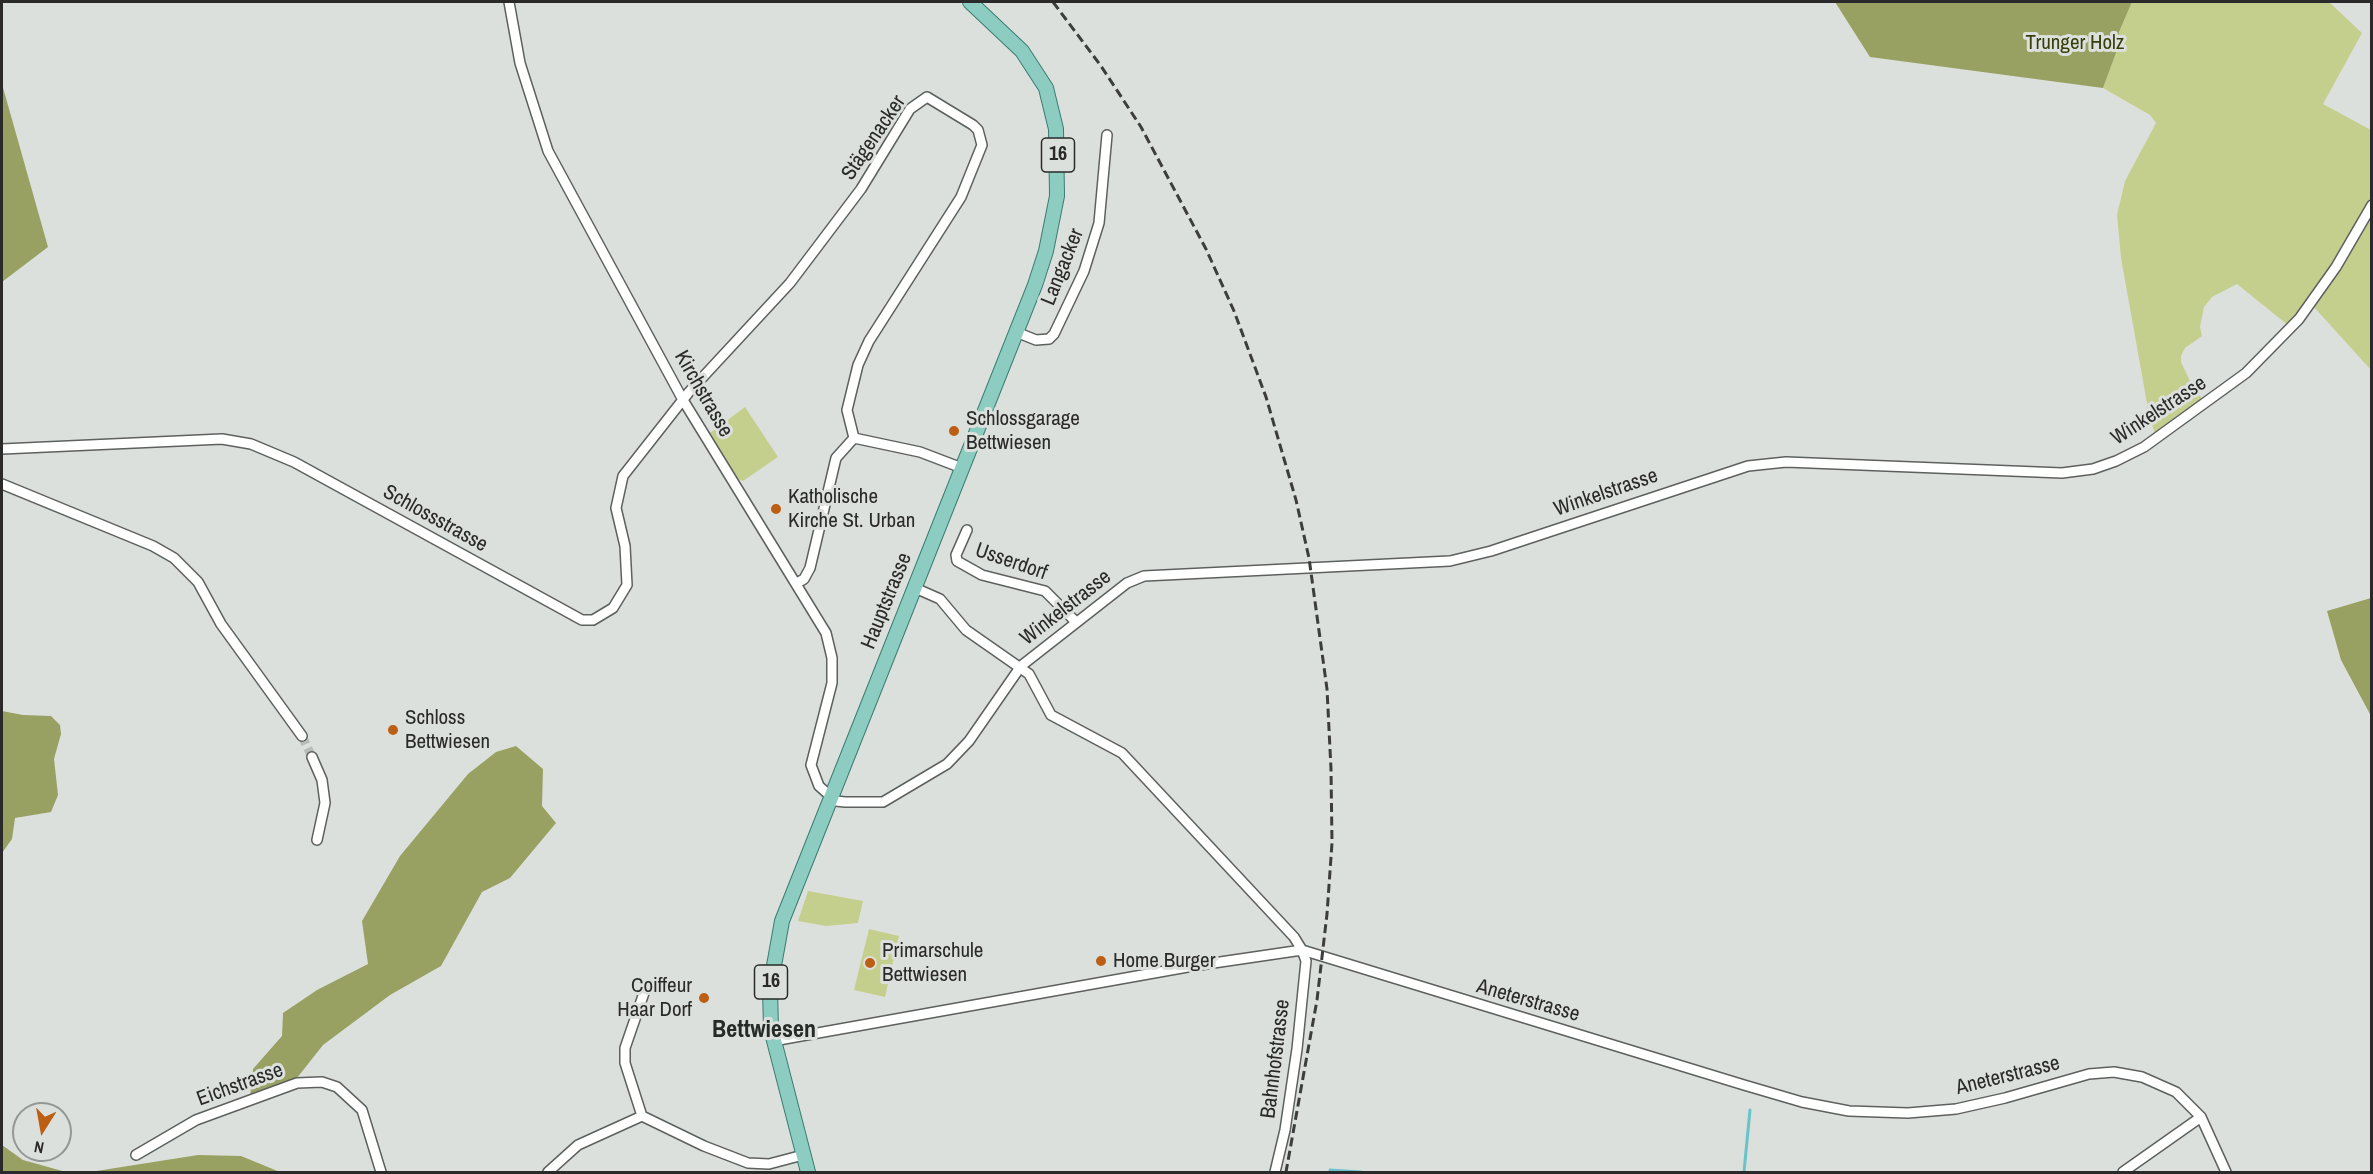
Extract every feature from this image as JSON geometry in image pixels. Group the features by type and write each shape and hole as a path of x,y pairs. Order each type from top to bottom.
{"main road":[{"name":"Hauptstrasse","path":"808,1173 773,1041 770,988 782,921 1041,268 1052,228 1058,181 1056,129 1046,88 1032,64 1010,38 970,2"}],"street":[{"name":"Kirchstrasse","path":"509,2 520,63 548,151 683,400 826,633 832,658 832,682 811,765 819,786 831,797"},
{"name":"Stägenacker","path":"683,400 789,283 861,189 910,109 927,97 973,125 978,130 982,145 961,197 880,324 858,365 847,410 854,438"},
{"name":"Langacker","path":"1016,332 1036,340 1049,339 1054,334 1084,271 1100,223 1107,135"},
{"name":"Winkelstrasse","path":"831,797 845,802 883,802 947,764 969,741 1021,666 1127,583 1144,576 1450,561 1534,537 1748,466 1786,462 2061,473 2093,470 2144,447 2246,373 2299,319 2336,267 2372,205"},
{"name":"Schlossstrasse","path":"2,449 222,439 250,444 294,462 582,620 593,620 613,608 627,585 625,546 616,508 622,476 683,400"},
{"path":"797,583 804,579 810,568 836,458 854,438 920,452 962,468"},
{"path":"2,484 143,542 174,558 198,582 226,631 302,736"},
{"name":"Usserdorf","path":"967,530 956,555 957,561 982,575 1045,591 1053,596 1076,622"},
{"path":"773,1041 1193,966 1302,950 1294,937 1122,753 1051,715 1029,674 1021,666 972,634 940,599 915,588"},
{"path":"312,757 322,780 325,803 318,840"},
{"name":"Aneterstrasse","path":"1302,950 1744,1085 1802,1102 1849,1111 1908,1113 1956,1109 2005,1098 2089,1074 2114,1072 2142,1077 2176,1092 2201,1117 2226,1173"},
{"name":"Bahnhofstrasse","path":"1275,1173 1285,1130 1297,1049 1306,961 1302,950"},
{"path":"645,990 625,1048 625,1063 642,1116 748,1168 803,1155"},
{"name":"Eichstrasse","path":"136,1155 196,1120 297,1083 322,1082 338,1087 362,1110 381,1173"},
{"path":"548,1173 578,1145 642,1116"},
{"path":"2123,1173 2201,1117"}],"green space":[{"name":"Trunger Holz","path":"1835,2 2132,2 2119,32 2116,53 2103,88 1870,57"},
{"path":"2132,2 2329,2 2362,33 2323,104 2371,130 2371,198 2328,273 2289,326 2237,284 2212,297 2204,307 2200,327 2202,336 2185,348 2181,356 2181,362 2191,383 2203,400 2155,433 2150,420 2121,258 2117,215 2125,181 2156,123 2150,115 2103,88 2116,53 2119,32"},
{"path":"2,84 48,247 2,282"},
{"path":"2371,210 2371,370 2313,306"},
{"path":"745,407 778,457 743,481 738,479 710,433"},
{"path":"2372,598 2371,716 2341,660 2327,611"},
{"path":"2,711 23,715 51,716 60,725 61,734 54,759 58,795 51,812 15,818 12,839 2,853"},
{"path":"516,746 543,769 542,806 556,823 510,878 482,892 441,966 390,995 323,1045 293,1083 250,1097 253,1069 282,1036 283,1013 317,990 368,964 362,921 400,856 468,774 496,752"},
{"path":"808,891 863,901 858,923 826,926 798,921"},
{"path":"869,929 899,936 885,997 854,990"},
{"path":"2,1145 12,1152 12,1162 30,1162 66,1172 2,1172"},
{"path":"198,1155 241,1156 280,1172 90,1172"}],"waterway":[{"path":"1744,1172 1750,1110"},
{"path":"1330,1170 1361,1172"}],"tunnel":[{"path":"302,736 312,757"}],"railway":[{"path":"1053,2 1101,66 1141,127 1206,249 1234,311 1266,397 1296,500 1309,558 1327,689 1332,843 1317,1000 1286,1172"}],"place":[{"name":"Schlossgarage Bettwiesen","path":"954,431"},
{"name":"Katholische Kirche St. Urban","path":"776,509"},
{"name":"Schloss Bettwiesen","path":"393,730"},
{"name":"Home Burger","path":"1101,961"},
{"name":"Primarschule Bettwiesen","path":"870,963"},
{"name":"Coiffeur Haar Dorf","path":"704,998"}],"district":[{"name":"Bettwiesen","path":"764,1031"}]}
